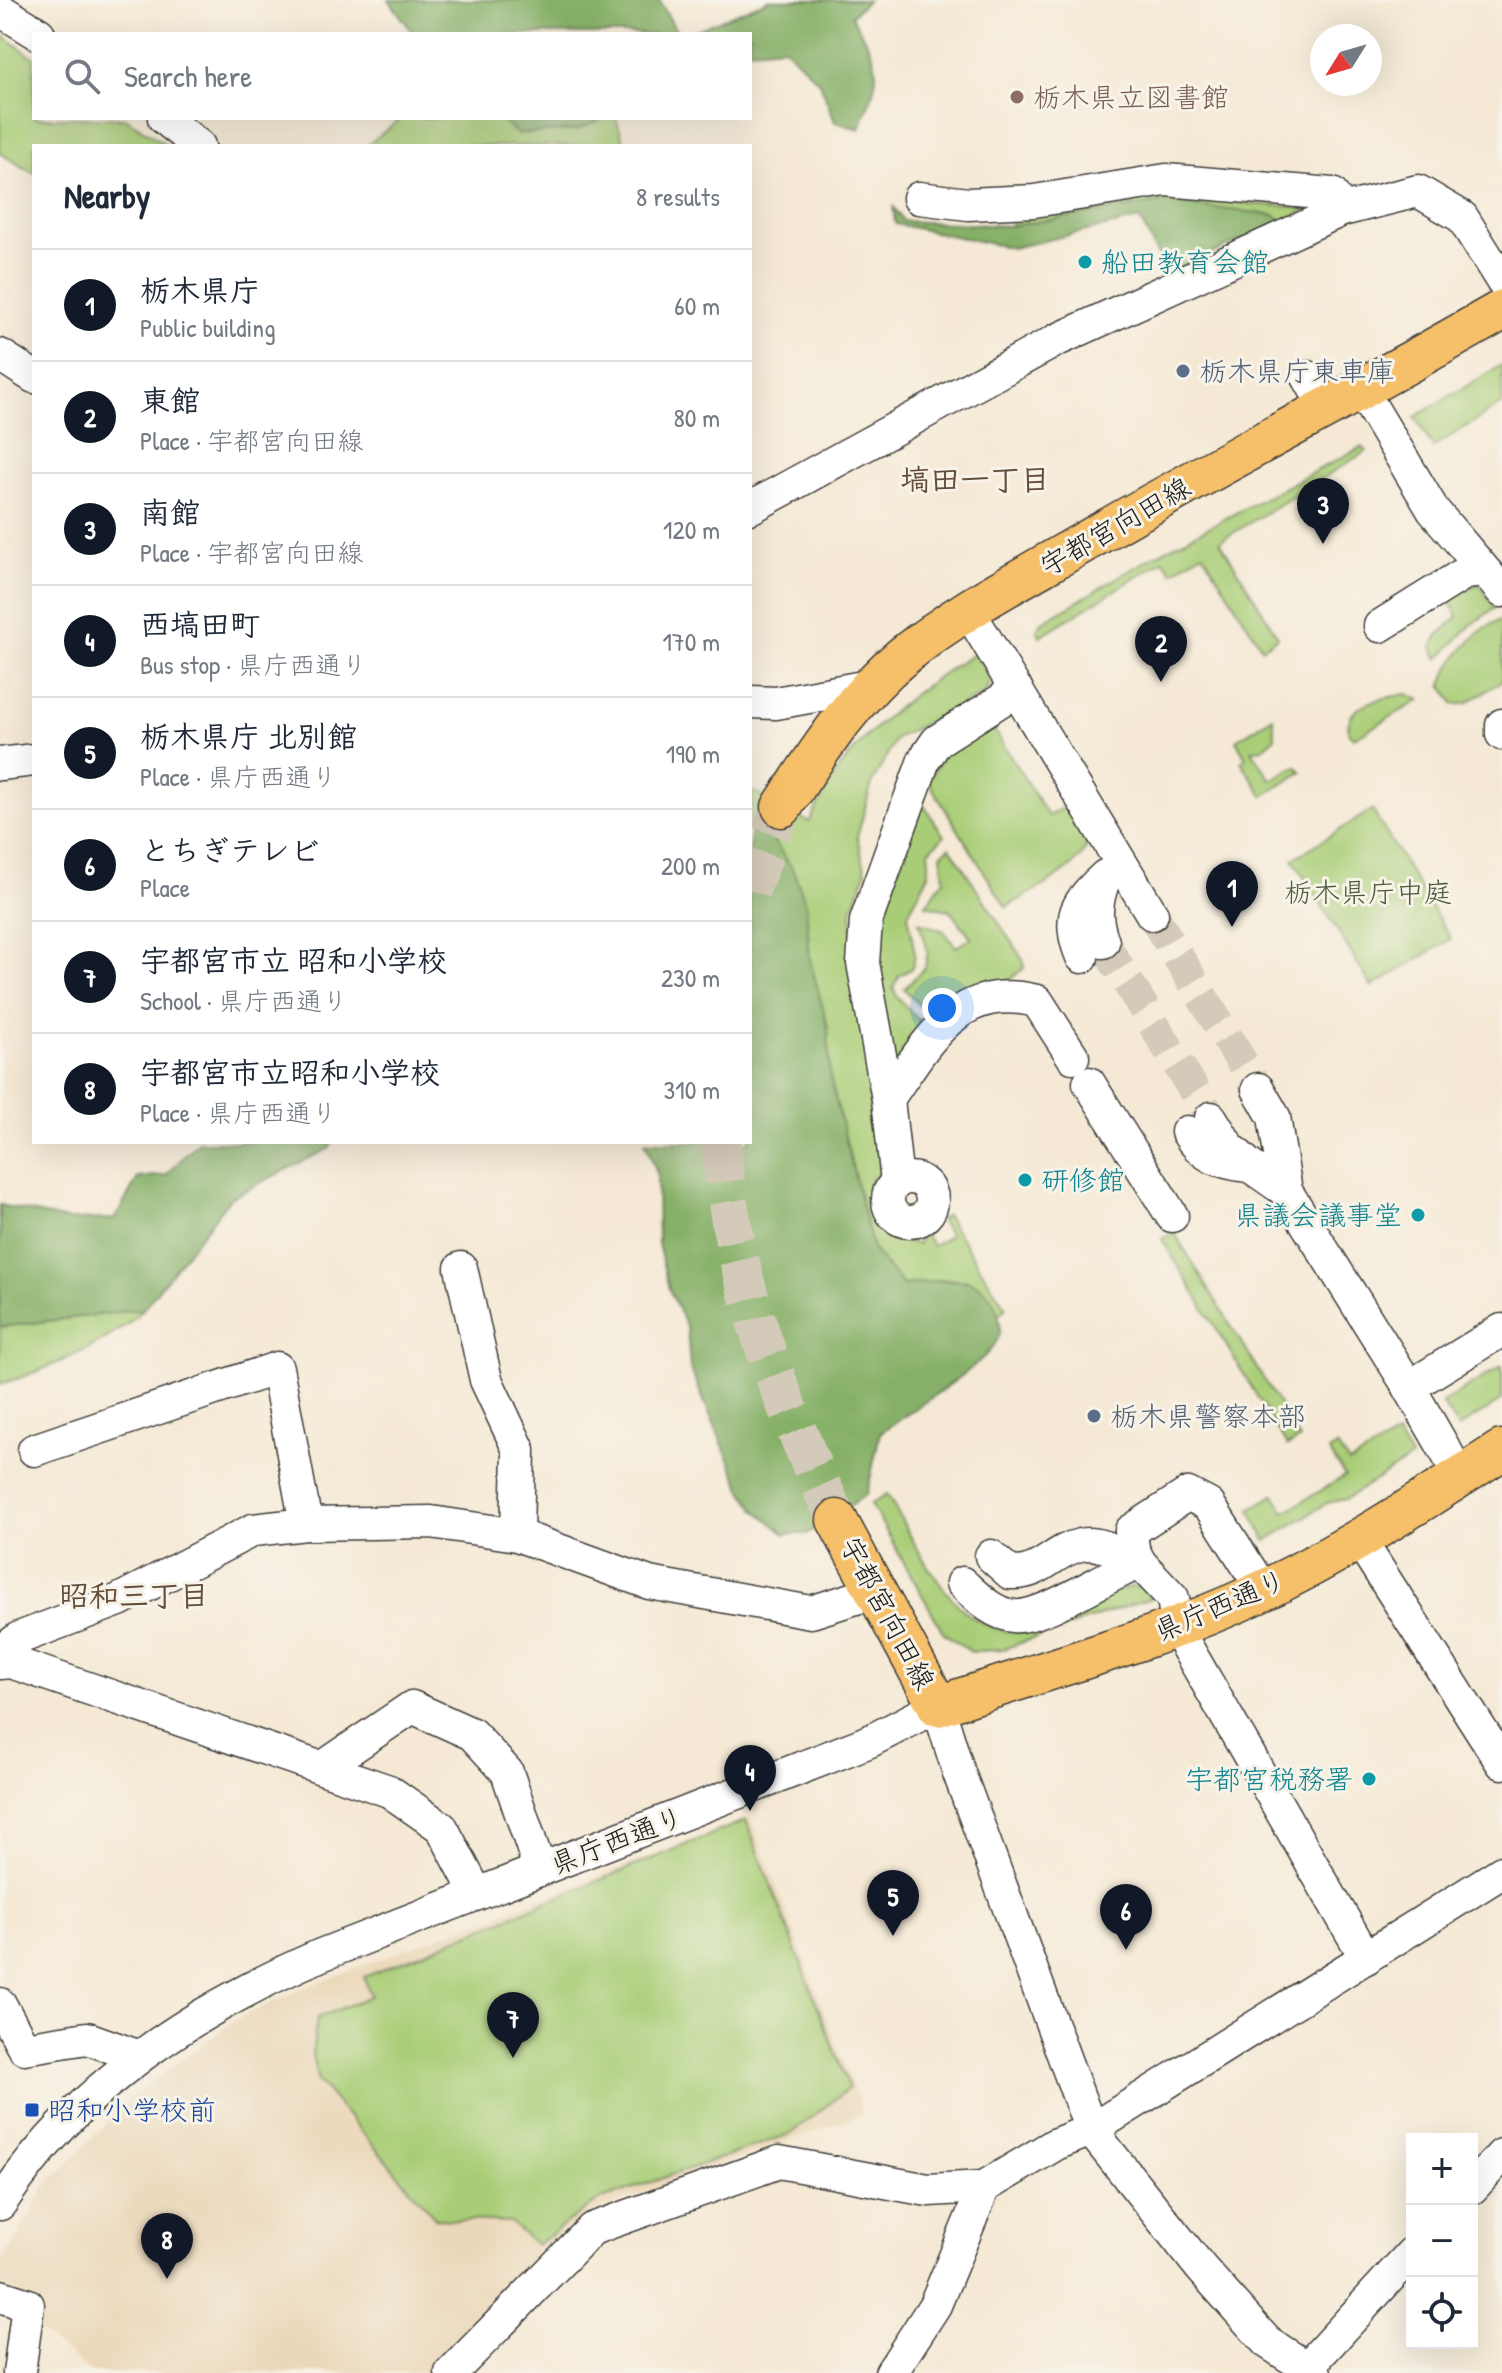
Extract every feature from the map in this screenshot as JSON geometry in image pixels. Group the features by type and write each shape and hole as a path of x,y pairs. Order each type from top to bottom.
{"main road":[{"name":"宇都宮向田線","path":"782,807 833,732 874,685 902,658 968,610 1155,501 1317,394 1362,391 1502,310"},
{"name":"県庁西通り","path":"938,1706 1177,1627 1263,1590 1359,1539 1502,1450"},
{"name":"宇都宮向田線","path":"837,1520 938,1706"}],"street":[{"path":"0,10 36,32"},
{"path":"166,120 196,144"},
{"path":"919,198 968,204 1034,201 1166,180 1332,194 1342,210"},
{"path":"752,507 1057,340 1342,210 1418,191 1462,217 1502,281"},
{"path":"0,355 32,376"},
{"path":"1362,391 1433,510 1493,581"},
{"path":"1380,626 1465,573 1493,581"},
{"path":"968,610 1017,690 1114,870 1152,914"},
{"path":"752,702 776,703 874,685"},
{"path":"897,1182 888,1099 863,963 866,921 924,760 937,741 1017,690"},
{"path":"1502,725 1502,734"},
{"path":"0,764 32,760"},
{"path":"1092,949 1096,901 1114,870"},
{"path":"888,1099 938,1029 972,1003 1000,997 1037,1001 1172,1216"},
{"path":"1258,1089 1274,1117 1286,1191 1409,1387 1460,1476"},
{"path":"1199,1125 1286,1191"},
{"path":"461,1268 486,1380 519,1450 517,1535"},
{"path":"1409,1387 1502,1330"},
{"path":"34,1450 277,1368 306,1524"},
{"path":"1263,1590 1209,1505 1188,1494 1131,1531 1133,1549 1140,1563 1173,1598 1177,1627 1366,1958"},
{"path":"0,1653 19,1638 119,1600 253,1530 306,1524 431,1522 517,1535 649,1583 811,1612 875,1592"},
{"path":"1359,1539 1502,1763"},
{"path":"991,1556 1010,1573 1027,1574 1080,1545 1108,1548 1140,1563"},
{"path":"962,1583 986,1606 1014,1616 1043,1611 1112,1572 1140,1563"},
{"path":"0,1663 11,1662 389,1791 442,1828 477,1894"},
{"path":"938,1706 959,1773 1091,2130 1201,2268 1267,2342 1308,2371 1406,2260"},
{"name":"県庁西通り","path":"0,2204 57,2128 137,2056 197,2015 244,1990 321,1955 870,1741 938,1706"},
{"path":"322,1768 412,1707 472,1734 507,1772 540,1870"},
{"path":"451,2373 592,2229 779,2162 928,2190 984,2187 1056,2144 1091,2130 1502,1872"},
{"path":"0,2004 12,2053 87,2038 137,2056"},
{"path":"1478,2181 1502,2155"},
{"path":"891,2373 935,2305 984,2187"},
{"path":"0,2296 28,2305 19,2373"}],"shaded area":[{"path":"751,1818 863,2114 602,2208 542,2245 495,2308 425,2373 92,2373 37,2329 0,2286 0,2266 45,2187 130,2098 237,2019 306,1987"}],"green space":[{"path":"389,0 659,0 677,32 413,32"},
{"path":"769,0 868,0 851,16 869,48 876,71 872,95 859,129 835,122 820,83 784,47 752,50 752,32 692,32"},
{"path":"0,33 32,57 32,120 128,120 165,144 32,144 32,173 0,153"},
{"path":"399,120 617,120 624,144 369,144"},
{"path":"501,120 600,120 576,130 517,134"},
{"path":"1155,197 1311,208 1284,221 1163,202 1010,226 1013,219"},
{"path":"1163,202 1274,215 1284,221 1167,274 1140,219 1012,248 895,224 893,206 903,221 1010,226"},
{"path":"1502,365 1502,404 1433,447 1415,417"},
{"path":"1362,447 1367,451 1220,541 1278,637 1262,648 1203,553 1172,572 1164,560 1040,636 1037,630 1041,623 1157,554"},
{"path":"1479,584 1495,608 1471,625 1438,659 1432,647 1438,635 1458,617 1446,596"},
{"path":"1502,620 1502,681 1465,704 1454,704 1442,684 1451,666 1474,637"},
{"path":"976,653 990,677 986,693 896,738 872,783 857,837 866,872 852,910 852,966 886,1168 870,1181 874,1211 895,1239 918,1244 922,1231 933,1246 950,1235 940,1220 946,1215 1006,1308 974,1339 891,1298 830,1174 752,833 753,791 809,822 845,761 878,725 937,677"},
{"path":"1407,694 1420,700 1354,738 1349,734 1349,723 1358,708 1377,700"},
{"path":"1273,717 1275,738 1262,749 1252,750 1271,780 1296,766 1302,772 1263,796 1241,761 1246,758 1236,740"},
{"path":"991,725 1048,816 1068,805 1087,837 1086,848 1069,868 1006,907 928,781 944,755"},
{"path":"921,801 944,836 929,851 929,874 908,914 915,955 912,968 899,976 893,987 897,997 926,1028 892,1068 874,942"},
{"name":"栃木県庁中庭","path":"1372,810 1451,939 1372,987 1293,859"},
{"path":"752,824 763,826 792,868 806,903 810,960 828,1027 830,1076 873,1250 903,1285 955,1280 978,1286 988,1294 995,1306 1000,1325 999,1336 981,1360 880,1433 867,1494 807,1534 785,1534 755,1509 741,1487 690,1368 687,1329 669,1289 658,1244 657,1173 646,1144 752,1144"},
{"path":"950,847 1023,960 1024,968 1004,984 932,1019 904,989 925,967 928,952 919,922 944,931 956,947 972,938 949,910 926,905 944,879 941,854"},
{"path":"196,1144 331,1144 330,1148 230,1198 143,1309 0,1327 0,1205 67,1220 115,1219 138,1178 166,1175"},
{"path":"1174,1232 1300,1439 1287,1446 1162,1239"},
{"path":"143,1309 97,1344 36,1372 0,1384 0,1327"},
{"path":"1502,1366 1502,1400 1458,1428 1442,1403"},
{"path":"1397,1435 1411,1458 1346,1499 1327,1503 1266,1541 1250,1509 1274,1495 1285,1512 1345,1476 1329,1451 1337,1446 1349,1463"},
{"path":"887,1494 938,1581 958,1605 982,1623 1009,1632 1040,1629 1126,1588 1143,1587 1151,1598 1003,1649 971,1652 943,1632 871,1504"},
{"path":"746,1820 849,2088 790,2134 599,2200 536,2245 510,2222 436,2219 318,2081 312,2055 317,2018 371,1996 364,1977"}],"tunnel":[{"path":"752,885 782,807"},
{"path":"1152,914 1258,1089"},
{"path":"1103,942 1211,1118"},
{"path":"721,1144 735,1240 761,1336 796,1429 837,1520"}],"place":[{"name":"栃木県立図書館","path":"1017,97"},
{"name":"船田教育会館","path":"1085,262"},
{"name":"栃木県庁東車庫","path":"1183,371"},
{"name":"南館","path":"1323,544"},
{"name":"東館","path":"1161,682"},
{"name":"栃木県庁","path":"1232,927"},
{"name":"研修館","path":"1025,1180"},
{"name":"県議会議事堂","path":"1418,1215"},
{"name":"栃木県警察本部","path":"1094,1416"},
{"name":"宇都宮税務署","path":"1369,1779"},
{"name":"西塙田町","path":"750,1811"},
{"name":"栃木県庁 北別館","path":"893,1936"},
{"name":"とちぎテレビ","path":"1126,1950"},
{"name":"宇都宮市立 昭和小学校","path":"513,2058"},
{"name":"昭和小学校前","path":"32,2110"},
{"name":"宇都宮市立昭和小学校","path":"167,2279"}],"district":[{"name":"塙田一丁目","path":"975,479"},
{"name":"昭和三丁目","path":"134,1595"}]}
